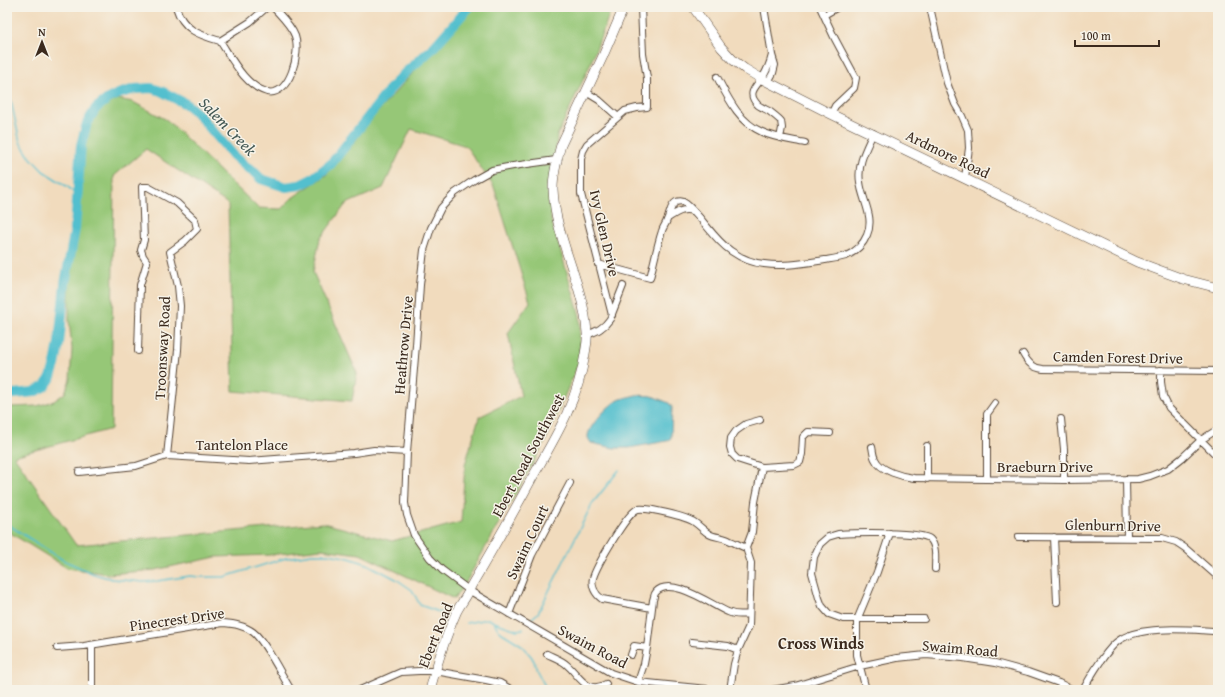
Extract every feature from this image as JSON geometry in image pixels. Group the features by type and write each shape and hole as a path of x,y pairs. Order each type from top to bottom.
{"main road":[{"name":"Ebert Road Southwest","path":"470,591 471,586 568,412 581,379 587,335 586,319 555,208 553,188 556,160 561,145 624,7"},
{"name":"Ardmore Road","path":"693,7 721,47 733,60 765,81 1137,262 1183,279 1218,288"},
{"name":"Ebert Road","path":"430,690 443,644 457,611 470,591"}],"street":[{"path":"176,7 180,17 189,29 220,42 248,80 266,91 271,92 276,91 282,86 290,76 296,56 297,44 292,29 273,7"},
{"path":"220,42 250,22 267,7"},
{"name":"Ivy Glen Drive","path":"612,315 581,194 581,159 587,144 625,111 647,107 647,78 643,54 642,7"},
{"path":"764,7 775,65 773,73 765,81 754,87 752,95 759,106 768,110 781,121 782,128 780,138"},
{"path":"820,7 834,38 856,78 854,88 835,106 831,114"},
{"path":"824,15 838,7"},
{"path":"930,7 947,82 955,104 968,130 969,148 965,178"},
{"path":"717,77 726,94 741,116 751,126 762,133 804,143"},
{"path":"586,92 599,100 618,117"},
{"path":"598,264 650,278 662,229 668,218 669,212 677,201 684,202 720,243 731,251 753,262 765,264 796,264 844,257 860,246 867,235 869,223 868,210 860,182 860,168 862,158 872,133"},
{"name":"Heathrow Drive","path":"490,603 470,591 442,570 430,558 414,535 407,515 405,503 407,452 424,250 431,228 441,208 455,193 474,180 492,170 556,160"},
{"name":"Troonsway Road","path":"138,351 140,285 147,262 141,250 144,240 142,187 148,187 177,203 195,220 197,229 186,241 170,252 178,286 180,306 178,350 167,456"},
{"path":"668,218 680,211 685,210 694,212"},
{"name":"Ivy Glen Drive","path":"612,315 623,286"},
{"path":"587,335 603,328 612,315"},
{"name":"Camden Forest Drive","path":"1023,354 1027,362 1038,368 1218,371"},
{"path":"1160,370 1163,396 1169,408 1218,456"},
{"path":"987,478 987,414 994,403"},
{"path":"1061,419 1064,449 1064,480"},
{"path":"760,420 746,424 736,431 731,438 730,447 732,454 737,459 762,467 794,465 800,462 803,437 808,432 830,433"},
{"name":"Braeburn Drive","path":"872,447 875,460 885,469 900,476 914,478 1064,480 1138,479 1168,469 1201,440 1218,429"},
{"path":"927,446 927,478"},
{"name":"Tantelon Place","path":"79,472 136,466 167,456 249,460 354,453 374,450 407,452"},
{"path":"730,690 738,650 749,626 751,562 746,548 752,532 755,502 762,467"},
{"path":"1126,479 1127,537"},
{"name":"Swaim Court","path":"509,614 532,555 570,483"},
{"path":"652,608 602,599 596,594 593,584 594,576 604,556 626,519 636,510 643,509 656,511 690,520 709,534 726,539 746,548"},
{"path":"924,619 909,618 857,620 843,619 829,614 822,606 816,589 812,573 814,558 820,544 828,537 838,534 848,533 925,536 930,539 934,547 935,569"},
{"path":"866,690 857,655 857,620 877,572 890,534"},
{"name":"Glenburn Drive","path":"1018,537 1162,538 1176,542 1185,548 1218,577"},
{"path":"1054,537 1057,602"},
{"path":"638,682 644,664 655,593 659,590 669,587 686,590 730,613 749,614"},
{"name":"Swaim Road","path":"490,603 611,673 638,682 717,690"},
{"name":"Pinecrest Drive","path":"57,648 92,645 223,624 233,624 242,626 253,633 264,645 291,690"},
{"path":"1082,690 1111,647 1120,639 1132,634 1152,630 1218,631"},
{"path":"692,642 728,646 738,650"},
{"path":"92,645 92,690"},
{"path":"631,655 634,646 647,648"},
{"path":"547,654 567,664 581,681 590,686 601,686 606,684"},
{"name":"Swaim Road","path":"772,690 795,686 860,666 897,658 926,655 995,662 1059,683 1073,690"},
{"path":"360,690 401,672 435,672 500,683 512,690"},
{"path":"602,690 611,673"}],"green space":[{"path":"472,7 612,7 590,65 557,136 551,219 580,316 580,360 545,442 466,582 454,599 360,554 321,549 270,555 216,557 155,570 108,574 67,568 7,531 7,405 10,407 37,406 54,401 65,393 70,379 72,349 69,320 69,285 77,234 85,146 90,123 101,108 118,99 133,102 167,120 258,208 281,209 292,198 326,175 352,145 372,118","holes":["411,129 466,146 494,187 530,302 508,333 521,396 479,417 465,465 461,522 392,541 323,523 76,545 14,456 111,429 114,176 146,149 228,204 233,391 352,401 357,373 313,272 320,239 346,204 383,188"]}],"water":[{"path":"636,395 652,396 669,403 672,407 671,438 667,441 629,448 614,448 591,443 588,438 591,428 603,413 617,401"}],"waterway":[{"path":"7,11 10,7"},
{"name":"Salem Creek","path":"7,393 14,394 34,392 45,386 50,379 55,365 59,343 65,284 75,229 81,145 87,123 96,108 118,94 135,89 151,88 161,91 186,104 198,114 233,155 261,179 286,187 300,185 312,179 331,164 390,89 405,73 432,49 469,7"},
{"path":"7,83 20,142 29,156 43,171 68,187 77,196"},
{"path":"531,619 538,613 592,504 619,470"},
{"path":"7,524 63,560 94,574 112,579 143,582 190,576 224,577 286,558 312,554 329,554 349,558 367,564 396,579 412,590 420,605 447,615"},
{"path":"466,623 488,619 517,630 523,629"},
{"path":"494,622 499,631 520,644 531,656 547,690"}],"district":[{"name":"Cross Winds","path":"821,643"}]}
